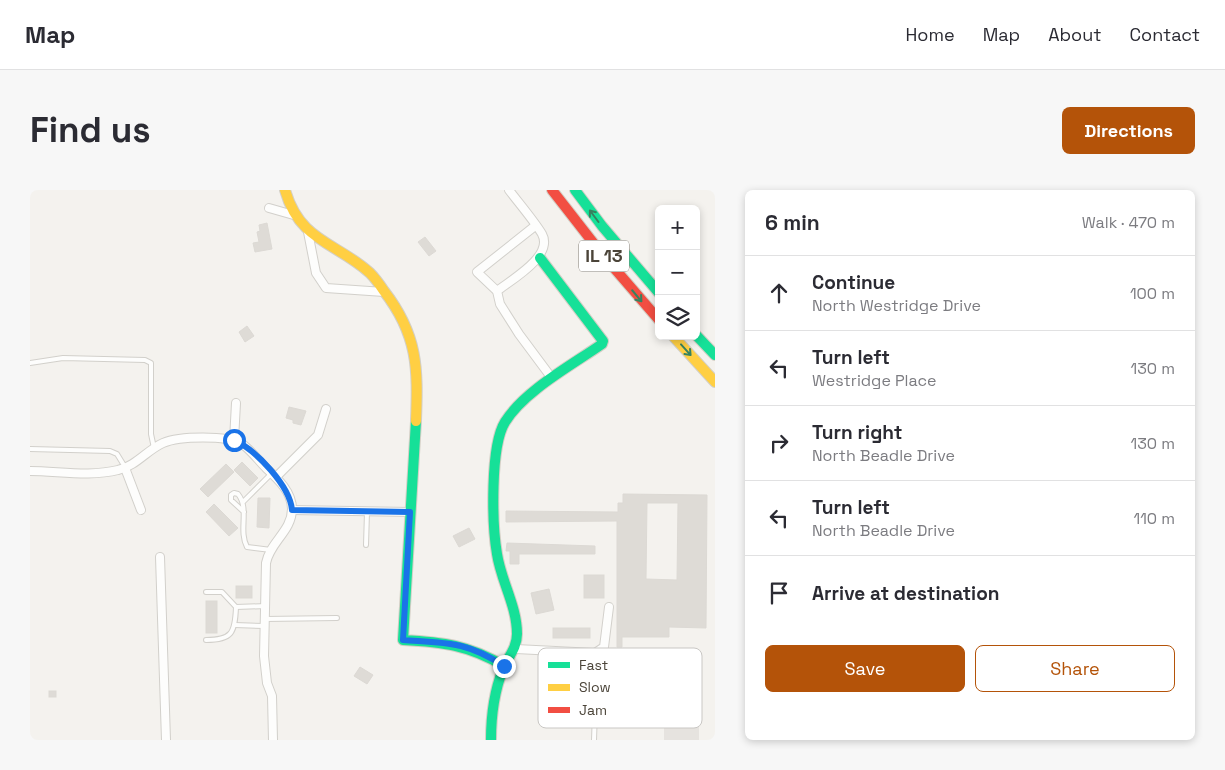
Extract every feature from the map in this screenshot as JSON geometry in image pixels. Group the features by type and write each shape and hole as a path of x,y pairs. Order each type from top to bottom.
{"main road":[{"path":"285,190 289,204 308,232 370,273 398,309 407,328 416,358 417,390 403,640 442,641 465,646 485,654 504,666"},
{"name":"IL 13","path":"552,190 602,254 655,315"},
{"name":"IL 13","path":"574,190 655,288"},
{"path":"491,740 493,704 504,666 516,648 516,627 501,571 495,532 496,463 500,430 507,419 527,399 602,344 603,341 540,258"},
{"path":"700,339 715,355"},
{"path":"677,340 715,382"}],"street":[{"path":"497,291 540,258 544,240 542,234 509,190"},
{"path":"269,208 297,216"},
{"path":"535,226 476,272 497,291 500,304 518,334 548,373"},
{"path":"308,232 316,273 326,288 384,292"},
{"path":"234,440 236,403"},
{"path":"274,475 318,436 326,409"},
{"path":"30,471 94,472 125,468 157,446 181,438 234,440 248,449 274,475 289,496 292,510 286,529 270,550 266,563 265,663 267,683 272,696 273,740"},
{"path":"125,468 141,510"},
{"path":"292,510 410,512"},
{"path":"160,558 166,740"},
{"path":"602,648 609,607"},
{"path":"516,648 538,649"}],"lane":[{"path":"30,363 63,358 145,360 151,363 151,427 157,446"},
{"path":"30,449 110,451 117,454 125,468"},
{"path":"244,501 274,475"},
{"path":"244,512 231,500 231,495 238,494 244,501 244,512 244,539 247,547 270,550"},
{"path":"366,545 367,512"},
{"path":"206,592 222,592 236,607 235,625 225,639 206,640"},
{"path":"236,607 266,606"},
{"path":"235,625 337,618"}],"shaded area":[{"path":"664,728 699,728 699,740 664,740"}],"building":[{"path":"267,223 272,249 255,252 253,243 259,242 257,232 260,231 259,225"},
{"path":"425,237 436,251 429,256 418,242"},
{"path":"247,326 254,336 245,342 239,332"},
{"path":"289,407 306,411 301,425 293,423 293,420 286,418"},
{"path":"242,462 258,478 250,486 234,470"},
{"path":"226,464 234,472 208,497 200,489"},
{"path":"623,494 707,495 706,628 669,627 669,637 622,637 622,647 617,647 617,521 506,522 506,511 618,512 618,503 623,503","holes":["647,503 678,503 677,580 646,579"]},
{"path":"258,498 270,498 269,528 257,527"},
{"path":"214,504 238,528 229,536 206,512"},
{"path":"469,528 475,539 459,547 453,536"},
{"path":"507,543 595,546 595,554 519,554 519,564 510,564 510,551 506,551"},
{"path":"584,575 604,575 604,598 584,598"},
{"path":"236,586 252,586 252,598 236,598"},
{"path":"549,589 554,610 536,614 531,593"},
{"path":"206,601 217,601 217,633 206,633"},
{"path":"553,628 590,628 590,638 553,638"},
{"path":"360,667 373,675 367,684 354,676"},
{"path":"49,691 56,691 56,697 49,697"}],"traffic: fast":[{"path":"575,190 602,226 655,288"},
{"path":"491,740 492,713 497,686 517,639 512,604 499,564 495,541 493,506 495,467 500,433 513,411 536,389 602,344 603,341 540,258"},
{"path":"700,339 715,355"},
{"path":"416,421 403,640 430,642 467,649 504,666"}],"traffic: slow":[{"path":"285,190 300,221 320,239 370,273 404,322 410,337 416,368 416,421"},
{"path":"677,340 715,382"}],"traffic: jam":[{"path":"552,190 602,254 655,315"}],"route":[{"path":"234,440 248,449 282,484 289,496 292,510 410,512 403,640 442,641 465,646 485,654 504,666"}]}
